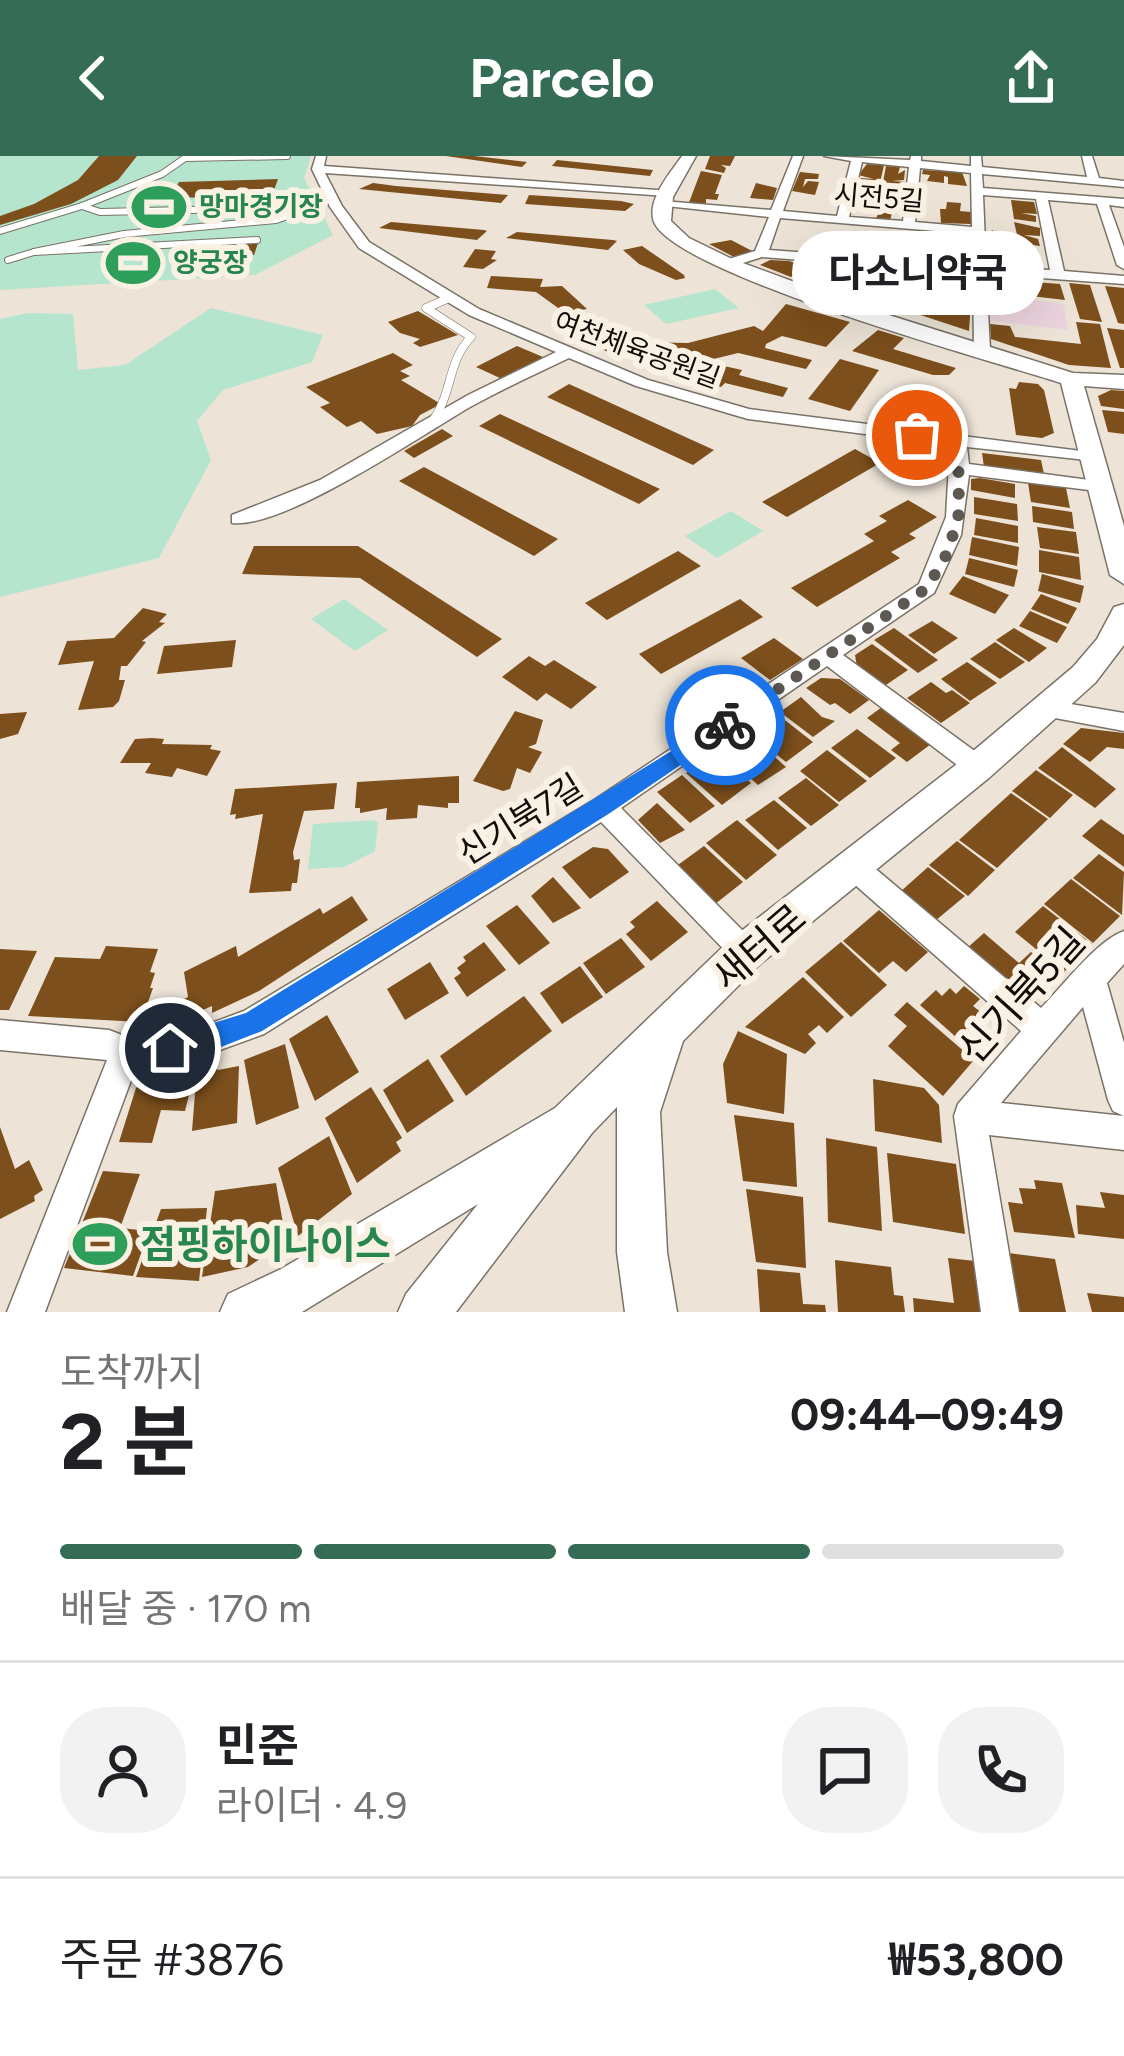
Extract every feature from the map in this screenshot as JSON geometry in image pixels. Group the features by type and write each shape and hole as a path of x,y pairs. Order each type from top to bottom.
{"street":[{"path":"689,156 665,199 662,220 672,234 727,264 1071,379 1124,382"},
{"path":"761,253 798,156"},
{"path":"829,156 976,163 1036,176 1124,184"},
{"path":"1032,156 1036,176"},
{"path":"1087,156 1094,181"},
{"path":"842,219 857,157"},
{"path":"909,225 916,160"},
{"name":"시전5길","path":"319,163 368,173 978,230"},
{"name":"여천체육공원길","path":"319,163 353,237 449,298 692,400 748,414 1089,457"},
{"path":"976,163 982,349"},
{"path":"328,188 368,173"},
{"path":"976,191 1124,203"},
{"path":"1041,196 1058,276"},
{"path":"1102,202 1124,265"},
{"path":"727,264 761,253 1124,280"},
{"path":"239,520 283,505 378,459 431,424 569,352"},
{"path":"1071,379 1124,575"},
{"name":"신기북7길","path":"0,1035 97,1043 126,1053 198,1043 253,1023 603,807 927,588 948,552 959,513 962,469 958,440"},
{"path":"962,469 1097,486"},
{"name":"새터로","path":"424,1312 576,1117 745,952 1047,709 1097,659 1124,614"},
{"path":"829,656 978,767"},
{"path":"1047,709 1124,722"},
{"path":"603,807 745,952"},
{"path":"855,868 1042,1029"},
{"name":"신기북5길","path":"1000,1312 970,1116 1042,1029 1124,944"},
{"path":"1090,976 1124,1100"},
{"path":"651,1312 641,1252 638,1112 652,1066 671,1028"},
{"path":"26,1312 126,1053"},
{"path":"970,1116 1124,1133"},
{"path":"246,1312 299,1287 576,1117"}],"lane":[{"path":"0,231 82,206 161,174 185,157 287,156"},
{"path":"8,260 124,234 276,220 293,214 283,208 100,212 82,206"},
{"path":"34,252 257,240"},
{"path":"431,424 447,400 452,357 471,337 426,308 449,298"}],"shaded area":[{"path":"988,295 1064,304 1068,330 988,320"}],"green space":[{"name":"망마경기장","path":"0,156 311,156 304,178 333,235 255,275 0,290"},
{"path":"715,289 739,308 666,324 644,305"},
{"path":"211,308 323,335 312,362 223,390 197,421 211,460 159,558 0,597 0,319 28,313 73,314 78,370 125,365"},
{"path":"731,511 763,531 717,558 685,536"},
{"path":"344,599 388,630 355,651 311,619"},
{"path":"378,823 375,851 344,867 308,869 313,824"}],"building":[{"path":"99,156 137,156 118,180 71,204 0,225 0,216 78,180"},
{"path":"446,156 474,156 527,162 522,167"},
{"path":"710,156 735,156 730,166 721,165 726,168 724,173 705,169"},
{"path":"557,160 653,170 650,176 552,166"},
{"path":"867,164 884,165 878,192 865,191 875,184 858,183 860,178 874,179 858,175"},
{"path":"886,166 900,167 898,174 905,170 904,180 892,181 907,182 903,195 881,193"},
{"path":"923,170 962,172 967,186 948,184 944,176 944,183 927,181 930,175 922,174"},
{"path":"701,171 722,175 717,200 706,199 706,207 688,205"},
{"path":"800,172 819,174 818,179 805,179 803,187 808,181 819,182 815,195 792,191"},
{"path":"278,179 272,196 170,198 179,182"},
{"path":"373,183 508,195 501,203 359,189"},
{"path":"756,183 777,188 773,200 750,198"},
{"path":"529,195 634,204 625,211 525,204"},
{"path":"880,195 903,198 901,204 895,203 890,220 876,218 885,202 878,201"},
{"path":"1011,200 1034,202 1037,214 1021,213 1036,216 1036,222 1014,219"},
{"path":"947,202 961,203 960,211 971,212 971,224 941,223 940,209 946,209"},
{"path":"391,222 487,231 477,240 379,228"},
{"path":"1014,222 1040,228 1040,236 1024,235 1038,239 1040,246 1019,243"},
{"path":"917,228 961,232 971,237 971,250 944,247 943,240 958,242 957,237 940,235 931,239 941,240 942,248 919,246"},
{"path":"992,230 1002,237 1009,232 1008,254 992,253 992,247 999,246 985,244"},
{"path":"517,232 617,241 608,250 506,238"},
{"path":"897,235 916,237 920,257 898,255"},
{"path":"731,240 756,253 736,258 709,244"},
{"path":"258,243 254,255 233,256 230,261 217,258 222,246"},
{"path":"642,246 685,278 676,280 639,264 623,250"},
{"path":"475,249 496,251 491,259 497,260 483,269 463,267"},
{"path":"770,260 808,267 791,277 760,265"},
{"path":"818,264 844,273 823,286 796,276"},
{"path":"491,276 543,279 540,287 562,286 587,309 565,313 536,292 487,288"},
{"path":"1010,280 1060,284 1065,300 1014,294 1009,291"},
{"path":"1069,283 1090,285 1102,322 1080,319"},
{"path":"880,286 906,295 891,305 864,296"},
{"path":"1105,286 1124,288 1124,324 1118,323"},
{"path":"910,299 947,310 949,300 971,302 969,331 896,307"},
{"path":"786,304 850,322 826,347 782,336 766,344 765,348 812,360 806,369 738,353 689,365 719,372 724,366 742,370 739,375 788,388 783,397 725,383 721,387 648,366 651,363 606,351 572,333 588,327 639,342 688,343 754,326 763,331"},
{"path":"418,311 458,335 420,347 413,343 420,339 400,333 388,322"},
{"path":"1076,322 1100,324 1111,368 1069,365 991,339 990,324 1010,326 1015,337 1081,344"},
{"path":"1107,328 1124,330 1124,368 1120,368"},
{"path":"878,330 904,338 893,349 956,368 949,375 933,375 852,351"},
{"path":"517,346 543,357 502,379 476,367"},
{"path":"393,353 413,365 400,371 410,376 401,380 441,404 420,415 412,426 377,434 361,421 347,427 320,407 330,403 306,387"},
{"path":"840,359 879,370 850,411 808,399"},
{"path":"1019,382 1038,384 1044,390 1054,433 1042,438 1016,435 1009,388 1016,389"},
{"path":"569,384 714,450 693,465 547,397"},
{"path":"1124,391 1124,409 1101,406 1098,396"},
{"path":"926,404 942,408 951,429 909,422"},
{"path":"1102,410 1124,412 1124,434 1108,432"},
{"path":"500,414 660,489 639,504 479,426"},
{"path":"442,429 453,436 414,458 404,451"},
{"path":"855,449 880,463 787,517 762,502"},
{"path":"982,453 1041,460 1044,474 984,467"},
{"path":"424,467 558,539 534,556 399,481"},
{"path":"971,479 1015,484 1015,498 971,490"},
{"path":"1028,483 1066,488 1070,508 1031,502"},
{"path":"974,497 1017,504 1018,521 974,514"},
{"path":"908,500 937,517 909,534 916,538 891,552 900,558 817,607 791,588 874,541 864,534 887,521 879,516"},
{"path":"1032,506 1072,512 1074,529 1033,522"},
{"path":"976,518 1018,526 1018,543 974,535"},
{"path":"1037,527 1076,532 1079,554 1040,548"},
{"path":"972,537 1019,547 1017,566 969,555"},
{"path":"254,546 358,546 502,639 477,657 360,578 242,574"},
{"path":"1039,550 1079,557 1081,580 1039,572"},
{"path":"678,551 701,566 607,620 585,603"},
{"path":"969,558 1018,570 1014,587 965,574"},
{"path":"1042,574 1084,586 1080,603 1038,591"},
{"path":"963,576 1009,595 995,614 949,594"},
{"path":"1041,594 1077,608 1068,624 1031,609"},
{"path":"740,599 763,617 661,674 639,654"},
{"path":"143,608 167,614 159,622 165,623 142,641 146,642 127,666 121,666 119,680 125,680 119,701 113,707 78,710 94,661 58,665 67,641 114,638"},
{"path":"1030,611 1067,627 1057,643 1019,626"},
{"path":"932,621 958,638 934,654 908,635"},
{"path":"894,628 938,660 918,673 874,640"},
{"path":"1014,628 1047,648 1029,662 996,640"},
{"path":"774,638 803,659 770,680 741,658"},
{"path":"236,640 232,667 157,674 164,646"},
{"path":"995,642 1025,662 1000,679 970,659"},
{"path":"872,644 908,670 883,687 857,667 855,655"},
{"path":"529,656 545,666 554,660 597,687 571,709 546,693 537,701 502,677"},
{"path":"967,662 997,683 970,701 941,679"},
{"path":"821,678 840,679 869,700 850,714 835,703 830,705 806,688"},
{"path":"931,682 970,703 941,723 907,698"},
{"path":"801,697 822,717 835,721 813,737 780,712"},
{"path":"882,707 931,744 907,762 891,750 900,743 867,718"},
{"path":"515,711 543,720 536,744 528,747 542,752 530,773 517,768 510,789 503,791 473,781"},
{"path":"27,712 18,734 0,739 0,714"},
{"path":"777,714 813,742 786,762 750,733"},
{"path":"1081,728 1124,733 1124,749 1107,747 1090,762 1063,744"},
{"path":"857,729 896,758 870,778 831,748"},
{"path":"742,735 786,767 758,785 719,750"},
{"path":"135,739 164,739 162,744 212,745 210,749 221,751 207,776 177,768 172,777 145,773 151,763 120,763"},
{"path":"1062,747 1116,789 1095,808 1038,768"},
{"path":"827,750 867,781 839,802 800,771"},
{"path":"715,753 751,783 722,805 686,773"},
{"path":"1036,770 1073,795 1050,818 1012,791"},
{"path":"682,775 715,806 690,823 657,792"},
{"path":"459,776 459,803 448,803 448,808 418,805 417,818 386,820 387,808 360,813 355,808 357,782"},
{"path":"806,778 839,805 811,826 778,798"},
{"path":"337,783 334,809 304,811 293,852 294,860 300,859 297,883 292,883 291,891 249,893 263,814 235,819 236,814 230,815 235,789"},
{"path":"1011,793 1048,819 997,868 959,840"},
{"path":"774,800 807,828 778,850 745,820"},
{"path":"657,803 685,830 660,843 638,820"},
{"path":"1101,819 1124,835 1124,867 1082,836"},
{"path":"737,820 777,855 746,880 706,843"},
{"path":"957,841 995,870 968,896 929,865"},
{"path":"704,846 743,882 710,908 671,870"},
{"path":"593,847 608,849 629,872 590,899 562,867"},
{"path":"1099,854 1124,872 1122,915 1073,878"},
{"path":"928,867 965,896 935,921 900,892"},
{"path":"553,877 581,908 553,923 531,896"},
{"path":"1071,879 1120,916 1093,943 1044,904"},
{"path":"352,896 368,920 259,991 212,1013 212,1006 185,1018 184,972 236,946 238,957 320,908 323,914"},
{"path":"657,901 688,932 651,961 626,934 635,927 630,922"},
{"path":"517,905 550,943 519,965 486,926"},
{"path":"1043,906 1092,944 1064,972 1015,932"},
{"path":"879,910 928,952 906,972 893,961 879,973 843,941"},
{"path":"984,933 1019,963 1031,952 1060,975 1037,998 1017,994 966,949"},
{"path":"621,938 645,967 606,994 583,963"},
{"path":"484,942 506,970 467,997 454,978 461,973 457,968 466,961 463,957"},
{"path":"841,942 887,985 851,1017 805,972"},
{"path":"106,946 158,949 150,972 155,973 153,988 141,1022 28,1016 55,957 100,959"},
{"path":"0,949 37,951 9,1010 0,1010"},
{"path":"430,962 449,993 405,1020 387,989"},
{"path":"580,966 603,997 562,1024 540,993"},
{"path":"803,977 844,1017 827,1033 819,1025 808,1034 816,1043 805,1054 745,1027"},
{"path":"964,986 980,999 973,1006 982,1013 957,1038 920,1005 936,990 942,996 950,988 956,994"},
{"path":"524,996 552,1031 466,1096 440,1056"},
{"path":"907,1002 974,1060 943,1096 888,1046 907,1026 894,1015"},
{"path":"327,1015 359,1072 315,1101 289,1039"},
{"path":"738,1031 787,1054 784,1114 727,1103 723,1064"},
{"path":"285,1044 299,1108 256,1125 244,1060"},
{"path":"428,1059 454,1101 407,1133 383,1090"},
{"path":"214,1065 218,1070 239,1066 237,1123 192,1131 197,1068"},
{"path":"155,1075 194,1075 185,1111 161,1110 152,1143 119,1142 136,1088"},
{"path":"873,1079 924,1088 939,1105 942,1143 875,1131"},
{"path":"371,1087 402,1138 396,1142 401,1151 357,1183 325,1118"},
{"path":"734,1115 794,1123 797,1187 743,1181"},
{"path":"0,1127 15,1169 29,1160 43,1190 34,1196 35,1201 0,1219"},
{"path":"329,1136 352,1194 298,1236 278,1168"},
{"path":"826,1138 877,1147 882,1231 828,1222"},
{"path":"887,1153 956,1164 965,1234 893,1222"},
{"path":"103,1171 140,1174 120,1228 149,1231 133,1276 64,1268"},
{"path":"1034,1180 1062,1183 1075,1238 1014,1232 1008,1202 1023,1204 1019,1188 1036,1189"},
{"path":"276,1183 286,1241 248,1267 202,1277 215,1191"},
{"path":"746,1189 803,1197 806,1268 756,1262"},
{"path":"1100,1192 1124,1195 1124,1239 1078,1234 1076,1205 1105,1208"},
{"path":"207,1208 199,1281 136,1277 161,1209"},
{"path":"1008,1253 1055,1259 1066,1312 1020,1312"},
{"path":"948,1258 975,1261 984,1312 914,1312 913,1298 954,1303"},
{"path":"835,1260 891,1267 894,1295 903,1296 905,1312 838,1312"},
{"path":"757,1269 800,1273 803,1304 825,1305 826,1312 760,1312"},
{"path":"1087,1293 1124,1297 1124,1312 1092,1312"}],"way so far":[{"path":"725,725 927,588 948,552 959,513 962,469 958,440 917,435"}],"place":[{"name":"망마경기장","path":"159,207"},
{"name":"양궁장","path":"133,263"},
{"name":"다소니약국","path":"917,435"},
{"name":"점핑하이나이스","path":"100,1244"}],"route":[{"path":"170,1048 253,1023 603,807 725,725"}]}
